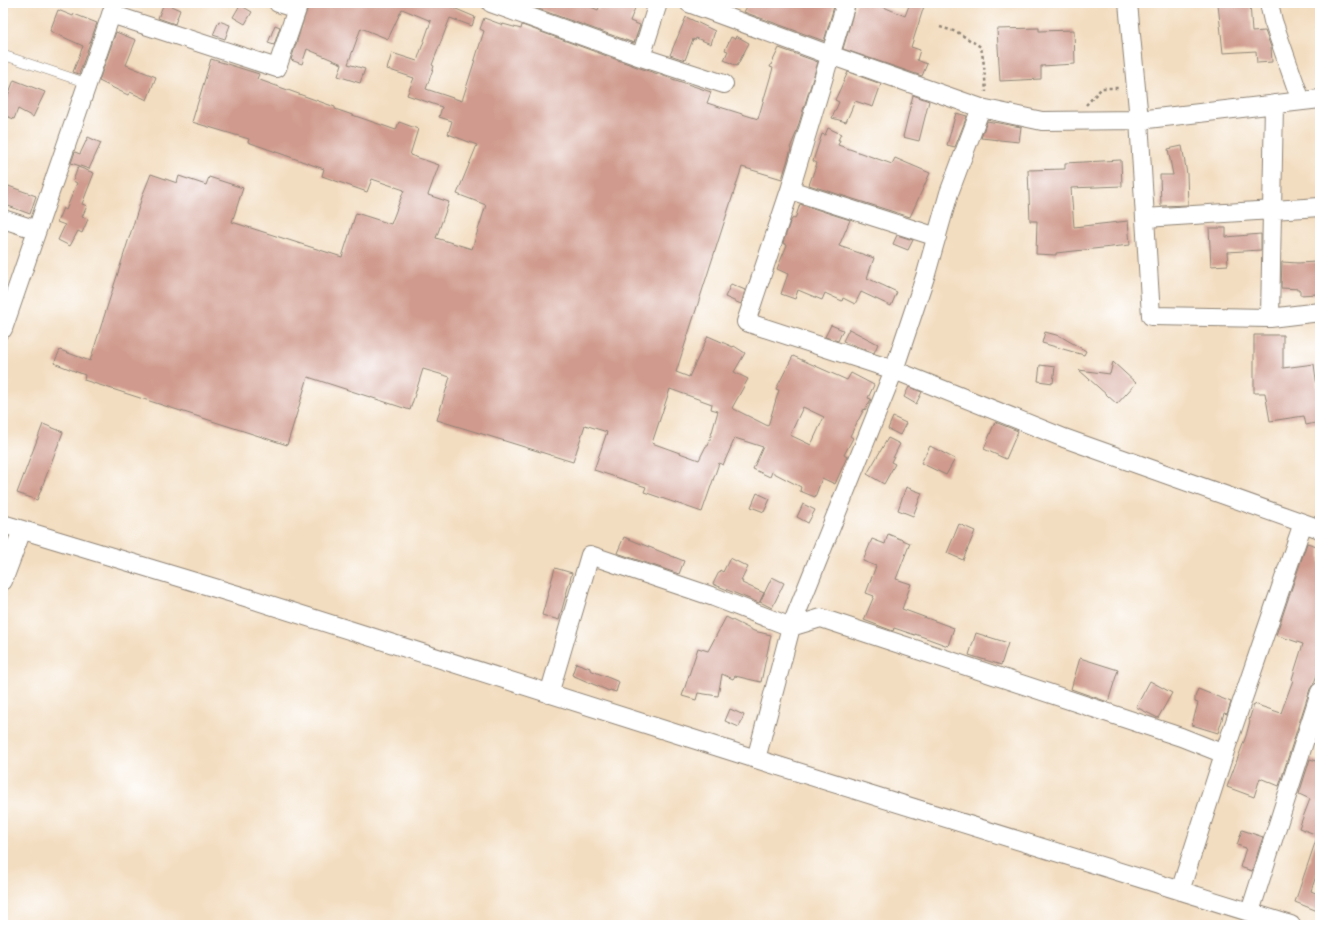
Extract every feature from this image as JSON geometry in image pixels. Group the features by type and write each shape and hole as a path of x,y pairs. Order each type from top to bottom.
{"street":[{"path":"3,329 113,9 277,68 298,6 278,3"},
{"path":"491,3 641,57 724,84"},
{"path":"641,57 658,3"},
{"path":"689,3 830,55 985,109 1042,121 1139,120 1320,99"},
{"path":"846,3 790,190 746,322 894,370 1064,438 1320,529"},
{"path":"1128,3 1139,120 1151,316 1270,318 1320,312"},
{"path":"1270,3 1273,21 1302,101"},
{"path":"1270,318 1274,104"},
{"path":"756,759 791,627 894,370 926,274 949,193 985,109"},
{"path":"790,190 937,237"},
{"path":"1145,218 1320,207"},
{"path":"3,219 37,230"},
{"path":"1180,891 1224,754 1303,523"},
{"path":"3,524 245,597 756,759 1291,925"},
{"path":"3,581 22,530"},
{"path":"550,694 590,555 714,597 791,627 821,618 1181,737 1224,754"},
{"path":"1250,912 1320,692"}],"lane":[{"path":"3,55 87,83"}],"path":[{"path":"940,27 957,32 981,47 984,65 985,109"},
{"path":"1078,121 1087,103 1102,88 1136,88"}],"building":[{"path":"164,3 180,10 175,24 158,18"},
{"path":"309,3 442,3 475,17 472,26 450,18 432,65 434,66 426,89 462,101 484,31 480,29 484,18 503,25 521,29 522,25 711,92 707,103 758,119 773,68 770,67 779,48 818,62 790,148 791,149 782,179 742,167 676,372 689,377 708,336 733,347 734,346 745,353 734,372 748,379 732,408 768,426 779,390 776,389 793,356 847,380 851,373 874,385 868,398 871,399 850,436 853,438 844,455 847,457 835,484 822,478 815,497 800,491 801,487 772,472 770,477 753,469 763,447 735,438 723,465 719,463 702,512 644,492 646,487 594,470 607,432 585,425 573,462 437,420 450,377 423,369 410,410 308,377 287,445 84,380 85,375 54,363 60,350 90,361 143,194 151,174 177,183 179,176 206,185 209,177 243,188 232,222 342,257 356,213 391,224 404,190 372,179 367,192 322,176 324,169 248,142 249,139 192,122 211,59 259,74 257,79 335,107 335,109 396,130 399,122 418,129 410,155 439,165 428,195 449,202 436,238 472,249 486,205 457,194 477,145 448,134 452,121 439,117 442,107 407,95 414,78 387,69 392,53 417,61 431,21 402,9 388,39 361,28 348,64 365,69 360,83 338,76 342,64 307,49 302,64 291,60","holes":["670,389 712,404 711,409 718,411 708,446 706,446 699,460 652,443","803,407 824,417 811,445 790,435"]},
{"path":"531,3 582,3 598,10 601,3 637,3 630,21 640,25 634,43 530,6"},
{"path":"749,3 835,3 824,41 744,12"},
{"path":"856,3 874,3 905,16 910,3 925,3 911,47 920,50 917,60 927,64 922,76 843,49"},
{"path":"1250,3 1252,32 1265,31 1271,47 1272,62 1257,63 1256,51 1223,53 1218,4"},
{"path":"240,5 252,12 245,24 233,17"},
{"path":"58,10 73,16 74,14 97,23 79,74 73,72 83,46 50,31"},
{"path":"686,17 715,31 711,44 696,38 695,40 693,39 685,60 670,55"},
{"path":"219,21 230,25 225,39 213,35"},
{"path":"275,25 280,27 274,45 268,43"},
{"path":"1039,28 1039,31 1074,30 1075,64 1041,66 1041,79 1000,81 997,29"},
{"path":"116,32 136,40 126,65 156,77 147,100 130,92 128,95 99,81"},
{"path":"736,36 749,43 737,66 724,60 728,51 725,50 731,37 735,39"},
{"path":"848,72 881,84 873,107 855,101 846,122 832,118 839,102 835,100"},
{"path":"14,80 45,92 33,117 18,109 14,119 3,115 3,108"},
{"path":"913,95 929,101 919,141 903,137"},
{"path":"956,113 967,116 955,147 947,145"},
{"path":"987,121 1021,127 1019,142 981,138"},
{"path":"828,128 841,134 838,140 840,140 838,145 892,164 895,158 930,173 910,217 809,185 817,163 813,161 822,134 825,135"},
{"path":"88,137 101,143 89,169 71,163 75,152 80,154"},
{"path":"1182,146 1187,174 1188,205 1161,206 1160,175 1173,175 1168,149"},
{"path":"1121,160 1122,186 1071,188 1074,227 1128,221 1130,245 1056,253 1056,255 1036,254 1037,221 1030,221 1028,170 1065,169 1065,163"},
{"path":"78,167 94,173 82,204 87,206 82,217 88,219 82,233 78,231 70,246 58,240 65,225 57,222 63,208 66,210 77,183 73,181"},
{"path":"3,184 36,196 30,214 3,204"},
{"path":"800,204 850,220 839,246 874,258 867,278 897,292 891,306 861,292 855,304 843,298 842,301 825,293 822,300 798,290 795,299 781,294 788,274 777,269 787,245 783,243 790,222 793,218 795,219"},
{"path":"1209,228 1226,228 1226,237 1261,234 1261,250 1227,252 1228,265 1211,266"},
{"path":"897,235 913,240 908,250 893,244"},
{"path":"1282,262 1316,262 1318,294 1300,295 1300,289 1281,288"},
{"path":"731,284 745,290 741,304 725,297"},
{"path":"831,325 843,330 838,341 825,337"},
{"path":"849,329 878,344 874,353 843,341"},
{"path":"1045,332 1060,336 1086,351 1084,355 1042,343"},
{"path":"1254,335 1283,335 1283,368 1314,364 1319,403 1320,402 1320,422 1306,425 1304,416 1270,421 1265,393 1254,393"},
{"path":"1113,362 1136,383 1117,404 1079,370 1110,374"},
{"path":"1040,365 1055,367 1053,383 1038,381"},
{"path":"909,387 922,392 916,404 904,397"},
{"path":"893,417 906,423 900,435 888,429"},
{"path":"995,422 1018,431 1006,459 984,449"},
{"path":"43,424 63,432 37,500 17,493"},
{"path":"888,438 900,444 891,462 895,464 884,484 867,474"},
{"path":"930,446 955,459 946,475 921,463"},
{"path":"906,487 922,493 913,516 898,510"},
{"path":"757,493 770,499 764,512 751,507"},
{"path":"803,504 815,510 808,523 797,517"},
{"path":"959,524 975,531 963,560 947,553"},
{"path":"888,534 910,543 896,579 911,584 902,609 954,628 948,646 894,628 893,631 864,620 874,596 866,593 876,566 863,561 872,539 885,544"},
{"path":"624,537 684,561 679,574 617,553"},
{"path":"1307,543 1320,547 1320,667 1310,689 1279,786 1260,778 1254,797 1227,787 1246,736 1254,704 1281,713 1293,680 1292,679 1303,644 1276,635"},
{"path":"730,558 748,567 741,581 743,581 742,583 764,593 759,603 713,584 720,570 723,572"},
{"path":"555,568 572,573 559,620 542,615"},
{"path":"772,577 784,583 772,608 760,602"},
{"path":"726,617 754,631 771,635 761,682 735,676 733,679 722,674 718,696 698,693 696,700 682,696 698,648 708,651"},
{"path":"976,633 1008,643 1001,665 969,655"},
{"path":"1080,658 1118,670 1108,702 1071,689"},
{"path":"576,663 619,682 616,692 609,691 572,675"},
{"path":"1150,681 1172,693 1158,718 1136,707"},
{"path":"1198,689 1231,702 1227,714 1224,713 1218,733 1192,725 1198,703 1195,702 1195,697"},
{"path":"730,709 744,715 739,727 725,721"},
{"path":"1310,759 1320,762 1320,836 1299,828 1310,799 1299,794"},
{"path":"1242,830 1263,837 1252,871 1240,867 1246,848 1237,845"},
{"path":"1317,837 1320,838 1320,864 1311,891 1320,895 1320,912 1295,902"}]}
